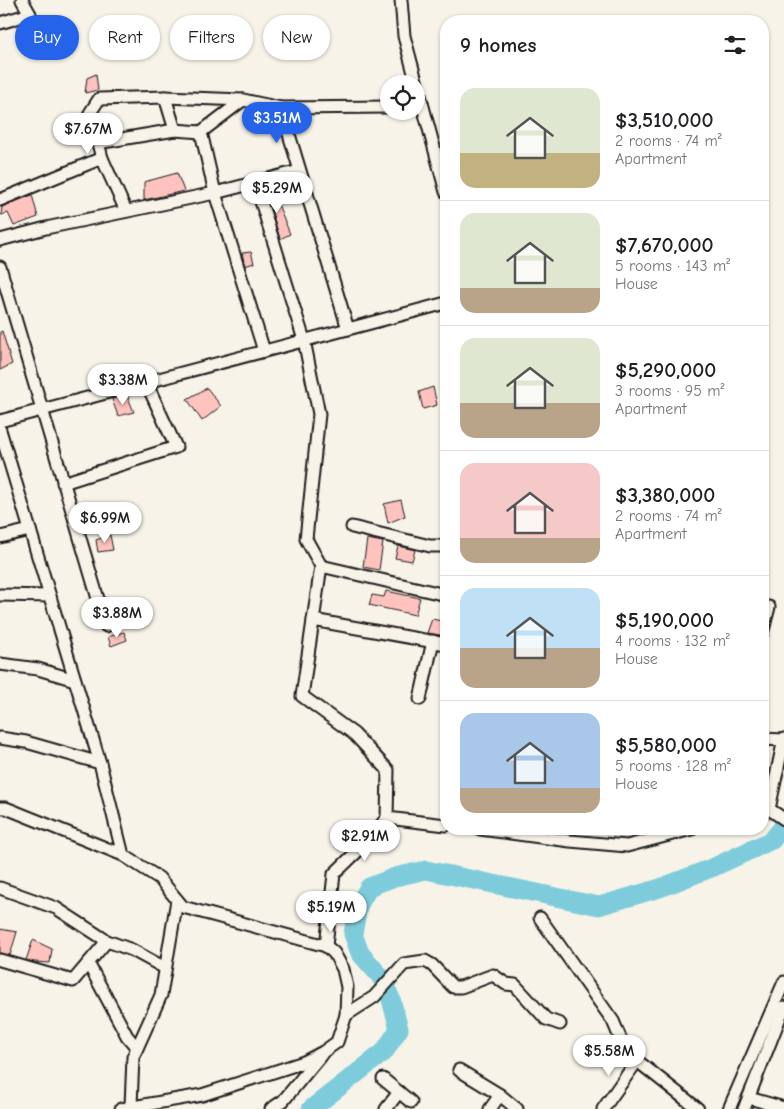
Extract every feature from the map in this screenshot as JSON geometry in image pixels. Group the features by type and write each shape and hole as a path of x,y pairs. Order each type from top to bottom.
{"street":[{"path":"0,23 30,14 22,0"},
{"path":"401,0 404,36 413,75"},
{"path":"165,97 175,130"},
{"path":"126,211 102,158 90,113 99,100 165,97 243,100 281,108 380,107"},
{"path":"98,142 175,130 201,132 243,100"},
{"path":"281,108 348,329"},
{"path":"424,120 440,172"},
{"path":"201,132 215,193 264,351"},
{"path":"0,200 102,158"},
{"path":"0,240 46,228 215,193 299,171"},
{"path":"255,182 304,340 319,414 306,539 321,566 302,696 354,734 388,770 387,818 368,842 334,874 326,946"},
{"path":"0,267 106,626"},
{"path":"0,421 440,305"},
{"path":"63,484 176,447 146,382"},
{"path":"0,430 5,464 30,530 50,596 100,763 123,855"},
{"path":"352,527 430,546 440,546"},
{"path":"0,537 30,530"},
{"path":"321,566 440,594"},
{"path":"0,595 50,596"},
{"path":"314,620 440,643"},
{"path":"420,699 433,641"},
{"path":"0,664 38,669 75,680"},
{"path":"0,738 26,742 100,763"},
{"path":"769,739 784,739 769,797"},
{"path":"0,808 6,808 123,855 159,878 183,907 326,946 334,953 343,969 347,987 346,1015 337,1042 324,1052 304,1062 202,1095 126,1108 133,1057 161,995 177,900"},
{"path":"769,810 782,817"},
{"path":"387,818 440,823"},
{"path":"525,835 626,846 669,835"},
{"path":"0,888 56,908 107,941 132,950 166,968"},
{"path":"540,918 612,1021 626,1052 698,1109"},
{"path":"0,960 73,981 107,941"},
{"path":"346,1015 374,997 404,964 425,961 432,965 453,987 461,987 492,975 506,984 515,985 546,1019 560,1024"},
{"path":"88,963 127,1036 137,1048"},
{"path":"783,1108 746,1103 780,1008 784,982"},
{"path":"729,1109 780,1008"},
{"path":"271,1109 283,1101 324,1052"},
{"path":"603,1109 637,1061"},
{"path":"459,1070 500,1095 517,1109"},
{"path":"383,1079 411,1102"},
{"path":"386,1109 399,1092"},
{"path":"490,1109 500,1095"}],"building":[{"path":"96,74 98,90 85,93 87,78"},
{"path":"177,173 184,191 144,200 144,182"},
{"path":"271,187 290,234 280,239 265,189"},
{"path":"32,195 38,217 14,226 8,213 1,215 2,207"},
{"path":"251,252 254,263 245,266 242,253"},
{"path":"2,331 12,364 0,370 0,332"},
{"path":"433,387 437,405 423,409 419,392"},
{"path":"207,388 221,406 202,421 187,399"},
{"path":"127,395 134,412 118,416 112,399"},
{"path":"401,500 405,516 388,523 384,504"},
{"path":"110,535 113,550 98,552 96,540"},
{"path":"367,539 383,542 379,570 363,567"},
{"path":"398,546 415,550 412,561 395,558"},
{"path":"386,591 420,598 415,615 369,605 372,595 384,597"},
{"path":"432,619 440,621 440,635 427,633"},
{"path":"124,632 127,640 111,646 108,637"},
{"path":"0,929 17,932 10,955 0,953"},
{"path":"33,940 52,949 50,963 26,960"}],"waterway":[{"path":"311,1109 384,1052 399,1029 391,999 381,977 360,953 353,934 358,906 369,887 395,877 426,870 599,906 660,888 714,867 772,840 784,826"}]}
